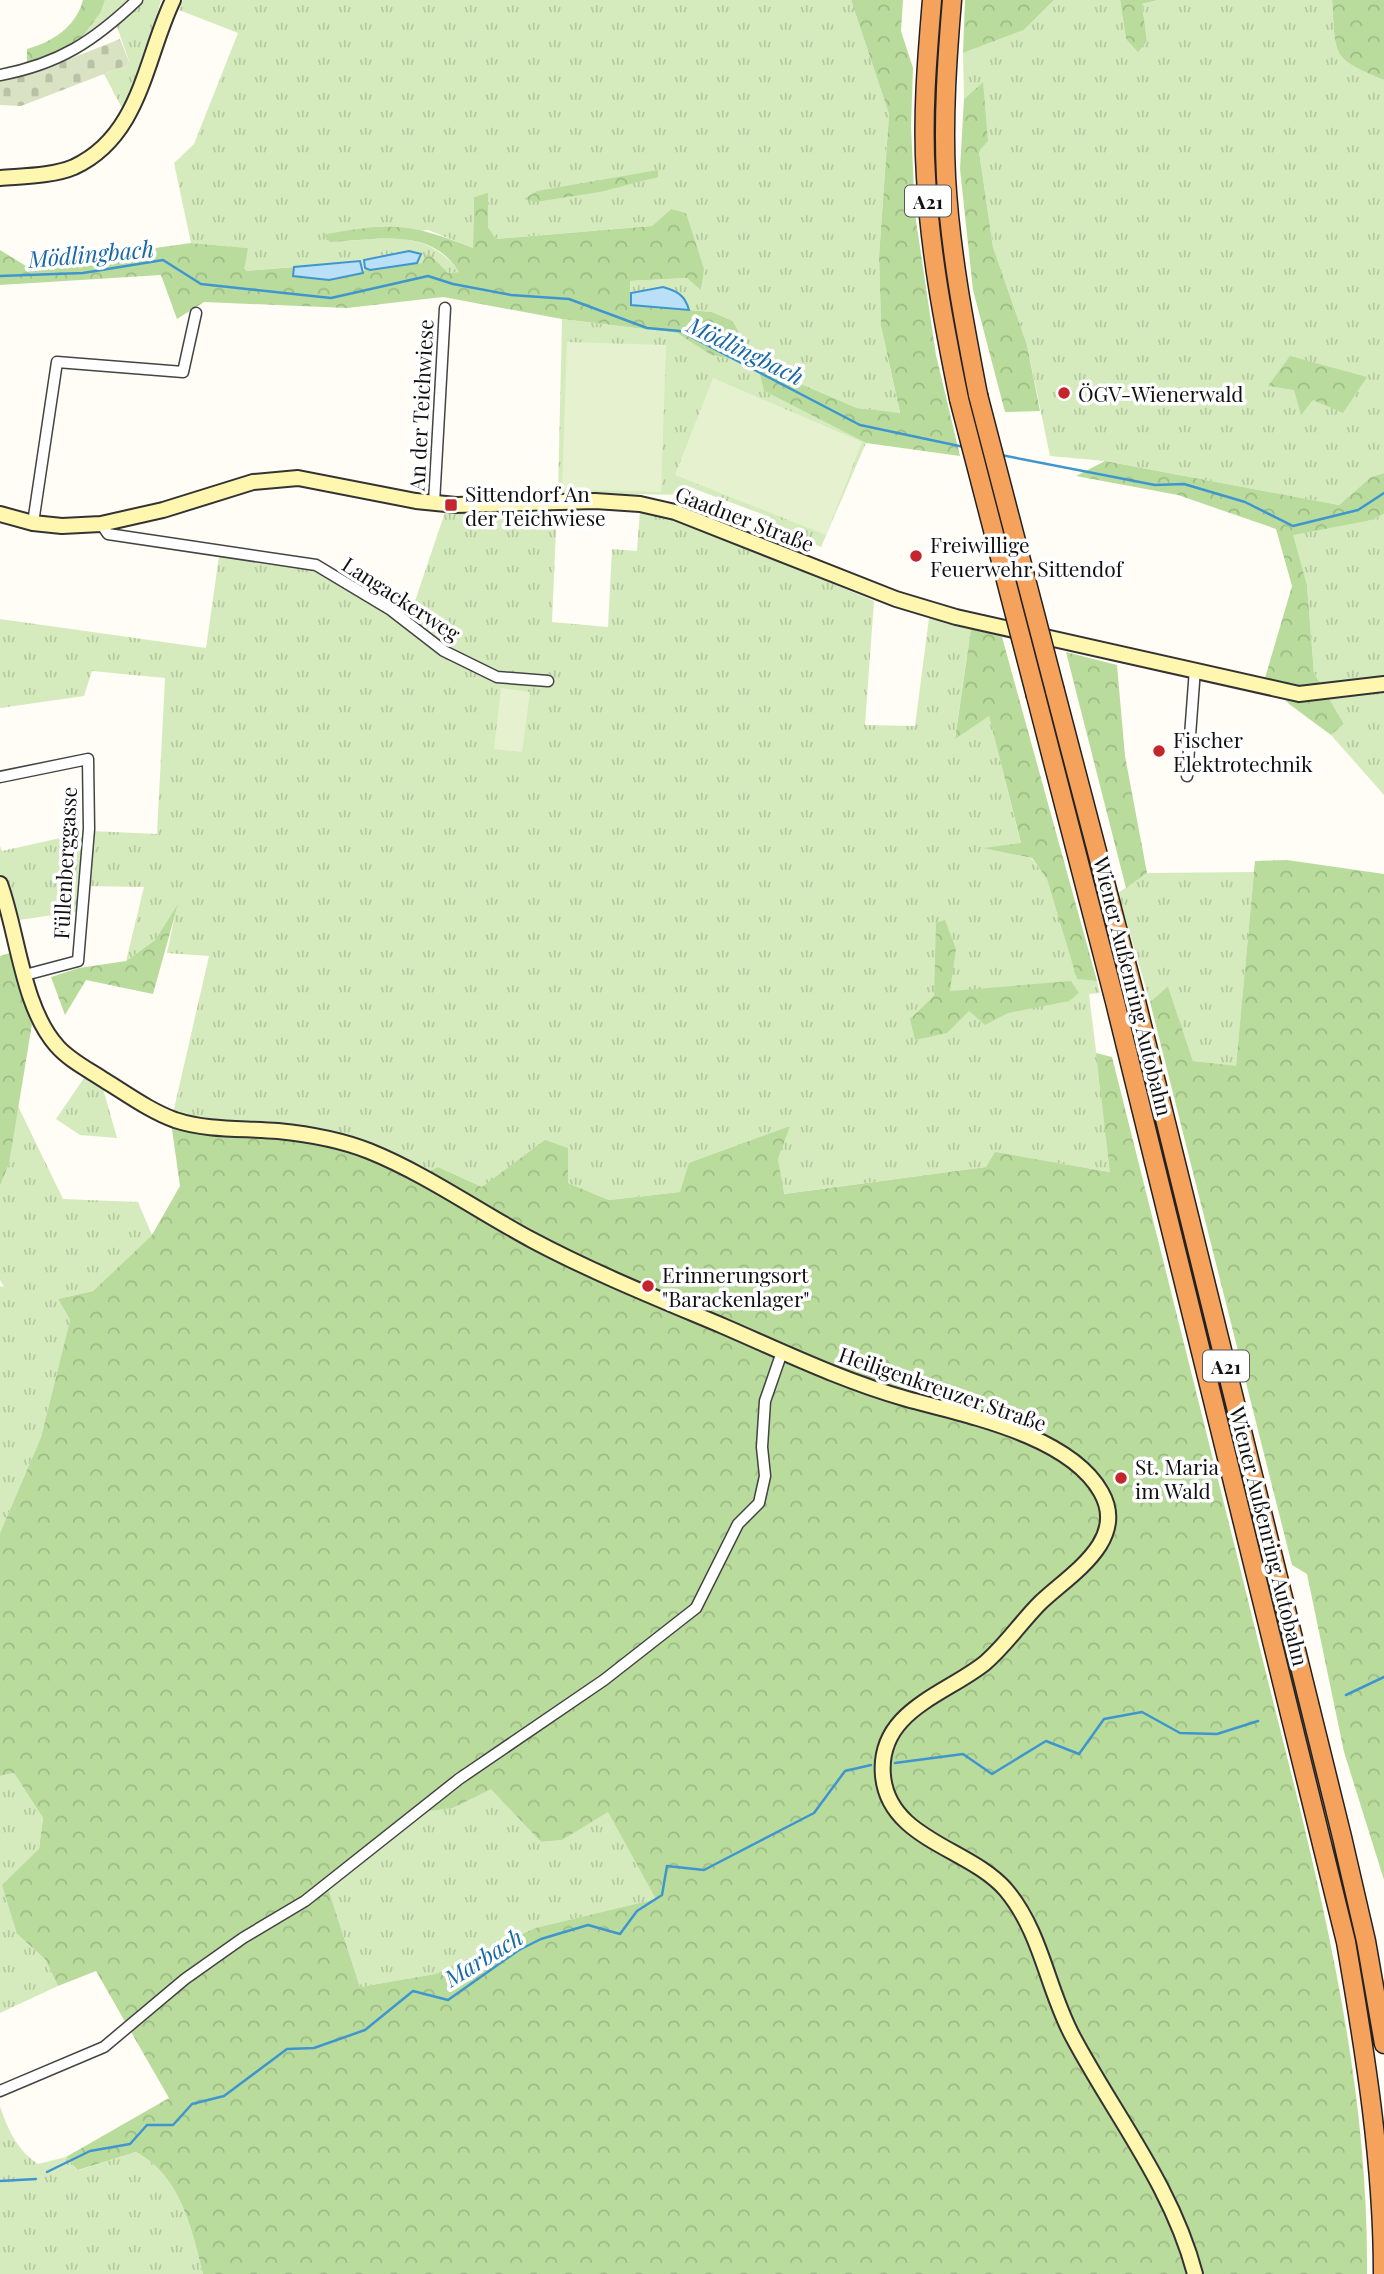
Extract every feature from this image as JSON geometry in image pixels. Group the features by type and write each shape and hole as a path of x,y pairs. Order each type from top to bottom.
{"highway":[{"name":"Wiener Außenring Autobahn","path":"932,0 925,73 926,176 937,287 959,399 1115,1002 1346,1942 1365,2048 1378,2151 1383,2274"},
{"name":"Wiener Außenring Autobahn","path":"952,0 945,77 946,178 957,282 978,395 1141,1023 1342,1837 1384,2044"}],"main road":[{"path":"0,178 73,168 95,154 116,132 140,92 173,0"},
{"name":"Gaadner Straße","path":"0,514 33,523 104,529 253,482 298,478 434,503 477,506 595,501 640,504 675,512 920,607 979,623 1299,694 1384,684"},
{"name":"Heiligenkreuzer Straße","path":"0,884 36,1018 59,1049 150,1108 174,1119 201,1126 278,1131 323,1138 367,1150 595,1271 782,1352 873,1389 977,1418 1042,1442 1076,1463 1103,1494 1108,1519 1097,1553 1039,1604 981,1666 934,1693 904,1716 890,1737 883,1760 883,1782 891,1804 904,1821 969,1859 1000,1883 1024,1914 1070,2032 1158,2179 1195,2274"}],"street":[{"path":"0,75 59,59 79,48 136,0"},
{"name":"An der Teichwiese","path":"434,503 445,308"},
{"path":"33,523 57,362 183,372 196,313"},
{"name":"Langackerweg","path":"104,529 316,565 391,610 444,651 496,677 548,681"},
{"path":"1187,776 1195,669"},
{"name":"Füllenberggasse","path":"0,777 88,758 89,829 78,961 25,975"},
{"path":"0,2091 104,2047 185,1979 243,1938 305,1901 459,1779 604,1680 696,1608 738,1524 759,1503 765,1476 762,1447 765,1401 782,1352"}],"green space":[{"path":"83,0 105,0 101,12 74,48 27,65 27,49 54,38 69,26"},
{"path":"105,0 161,0 141,74 123,110 104,74 130,64 114,18 74,48 101,12"},
{"path":"183,0 851,0 889,114 879,257 881,326 900,414 857,408 787,378 774,359 744,343 733,321 712,312 689,310 686,300 663,287 631,293 630,281 687,278 702,289 671,209 652,226 496,239 488,227 488,194 474,197 473,248 428,230 330,242 385,238 417,242 446,257 460,272 448,273 417,263 420,254 364,261 363,273 360,261 244,271 247,248 191,243 174,163 194,144 238,33 179,10"},
{"path":"851,0 903,0 901,31 913,68 911,126 915,214 936,355 960,456 866,443 764,391 757,364 711,355 677,333 562,319 443,297 347,308 204,302 177,319 161,275 0,285 0,250 26,266 191,243 248,248 244,271 294,267 293,275 363,273 365,268 370,270 422,263 428,253 448,273 459,272 447,257 418,242 384,238 330,242 323,235 366,228 400,227 416,229 473,248 474,197 488,193 488,227 496,239 652,226 671,209 686,213 704,269 701,290 687,278 630,281 631,305 712,312 733,321 744,343 774,359 787,378 857,408 900,413 881,326 879,257 889,114"},
{"path":"965,0 1054,0 1024,30 963,53"},
{"path":"1054,0 1120,0 1126,39 1147,41 1142,4 1158,0 1332,0 1334,33 1339,53 1354,66 1384,80 1384,473 1371,477 1339,505 1105,461 1050,456 1027,345 993,247 979,151 982,83 964,99 963,53 1024,30"},
{"path":"1120,0 1158,0 1142,4 1147,41 1138,52 1126,39"},
{"path":"1332,0 1384,0 1384,80 1354,66 1339,53 1334,33"},
{"path":"120,39 130,64 21,106 0,105 0,79 34,73"},
{"path":"983,82 988,141 979,151 993,247 1027,345 1040,411 1005,412 973,290 960,169 964,99"},
{"path":"658,170 658,177 600,192 535,202 524,199 537,191"},
{"path":"562,319 677,333 711,355 757,364 764,391 866,443 821,547 775,527 770,517 692,488 689,495 558,493"},
{"path":"567,342 666,345 661,492 562,489"},
{"path":"1290,356 1367,377 1343,413 1313,400 1301,415 1294,390 1268,386"},
{"path":"713,378 862,442 826,535 675,475"},
{"path":"1105,461 1339,505 1371,477 1384,473 1384,514 1372,520 1293,535 1307,585 1314,673 1344,724 1331,735 1289,704 1265,678 1292,586 1276,529 1178,495 1076,476"},
{"path":"557,507 552,622 608,627 612,549 637,551 640,510 679,519 874,601 865,725 915,726 929,618 971,629 955,738 989,715 1021,844 986,848 1031,858 1047,878 1077,978 1097,981 1100,993 1089,994 1111,1172 996,1153 986,1167 783,1194 778,1159 789,1126 680,1192 609,1200 568,1183 568,1148 482,1187 438,1167 412,1180 366,1156 337,1146 231,1136 191,1129 171,1122 209,956 167,953 177,906 155,940 126,961 144,887 83,886 81,911 19,920 0,874 0,846 2,851 92,831 157,834 165,678 92,671 84,696 0,708 0,619 206,648 219,556 287,561 313,568 407,625 445,512"},
{"path":"1384,514 1384,795 1331,735 1344,724 1314,673 1307,585 1292,534 1372,520"},
{"path":"971,629 1002,637 1097,981 1077,979 1047,879 1032,858 983,848 1021,843 989,716 955,739"},
{"path":"1066,652 1117,665 1125,756 1147,873 1126,888"},
{"path":"501,688 530,692 522,752 494,749"},
{"path":"1287,860 1384,874 1384,1880 1344,1752 1307,1574 1292,1565 1150,1002 1168,986 1193,1061 1236,1066 1255,861"},
{"path":"1254,872 1236,1067 1193,1061 1168,986 1150,1002 1118,893 1147,873"},
{"path":"178,904 153,994 86,980 65,1015 51,977 79,968 126,961 155,940"},
{"path":"945,920 956,949 950,991 1071,981 1079,993 1069,1001 1008,1013 985,1025 969,1011 947,1033 915,1040 910,1019 934,996 936,923"},
{"path":"13,952 32,1024 9,1164 0,1186 0,956"},
{"path":"1096,1053 1112,1057 1319,1891 1335,1966 1359,2119 1367,2274 203,2274 182,2205 174,2189 151,2162 136,2152 78,2170 66,2157 169,2098 96,1971 58,1986 45,1959 17,1934 2,1885 39,1849 43,1818 14,1773 0,1776 0,1533 41,1437 70,1320 58,1299 93,1291 152,1235 180,1186 171,1122 191,1129 231,1136 346,1148 412,1180 438,1167 482,1187 545,1140 568,1148 568,1183 609,1200 680,1192 689,1163 790,1126 778,1159 784,1194 986,1167 995,1152 1110,1172","holes":["491,1789 541,1842 562,1840 608,1812 656,1899 535,1928 435,1974 360,1987 328,1888 428,1811 453,1808"]},
{"path":"86,1075 102,1085 117,1138 80,1135 56,1119"},
{"path":"17,1104 63,1199 138,1202 152,1235 93,1291 58,1299 70,1320 41,1437 0,1533 0,1286 4,1287 0,1280 0,1186 9,1164"},
{"path":"14,1773 43,1818 39,1849 17,1934 45,1959 58,1986 0,2013 0,1776"},
{"path":"491,1788 541,1842 562,1840 608,1811 657,1899 535,1928 435,1974 360,1987 328,1888 428,1810 453,1808"},
{"path":"0,2106 14,2139 38,2164 66,2157 79,2170 136,2152 151,2162 174,2189 182,2205 203,2274 0,2274"}],"water":[{"path":"409,251 421,254 417,263 370,270 365,268 364,260"},
{"path":"360,261 363,273 329,280 293,276 294,267"},
{"path":"663,287 680,294 689,310 631,305 631,293"}],"waterway":[{"name":"Mödlingbach","path":"0,276 83,273 163,260 201,284 331,298 428,276 453,284 511,295 569,299 647,328 680,331 860,425 964,447"},
{"name":"Mödlingbach","path":"1001,455 1155,485 1184,484 1245,502 1293,526 1358,510 1384,493"},
{"name":"Marbach","path":"1346,1695 1384,1677"},
{"name":"Marbach","path":"895,1763 963,1754 992,1774 1046,1741 1079,1754 1104,1719 1142,1712 1180,1733 1217,1734 1258,1721"},
{"name":"Marbach","path":"47,2172 90,2151 130,2144 147,2125 173,2125 192,2104 224,2096 287,2049 314,2048 365,2030 413,1991 448,2000 519,1950 541,1939 588,1925 620,1934 637,1911 662,1895 667,1866 704,1870 814,1813 845,1771 871,1765"},
{"name":"Marbach","path":"0,2181 36,2179"}],"place":[{"name":"ÖGV-Wienerwald","path":"1064,393"},
{"name":"Sittendorf An der Teichwiese","path":"451,505"},
{"name":"Freiwillige Feuerwehr Sittendof","path":"916,556"},
{"name":"Fischer Elektrotechnik","path":"1159,751"},
{"name":"Erinnerungsort \"Barackenlager\"","path":"648,1286"},
{"name":"St. Maria im Wald","path":"1121,1478"}]}
